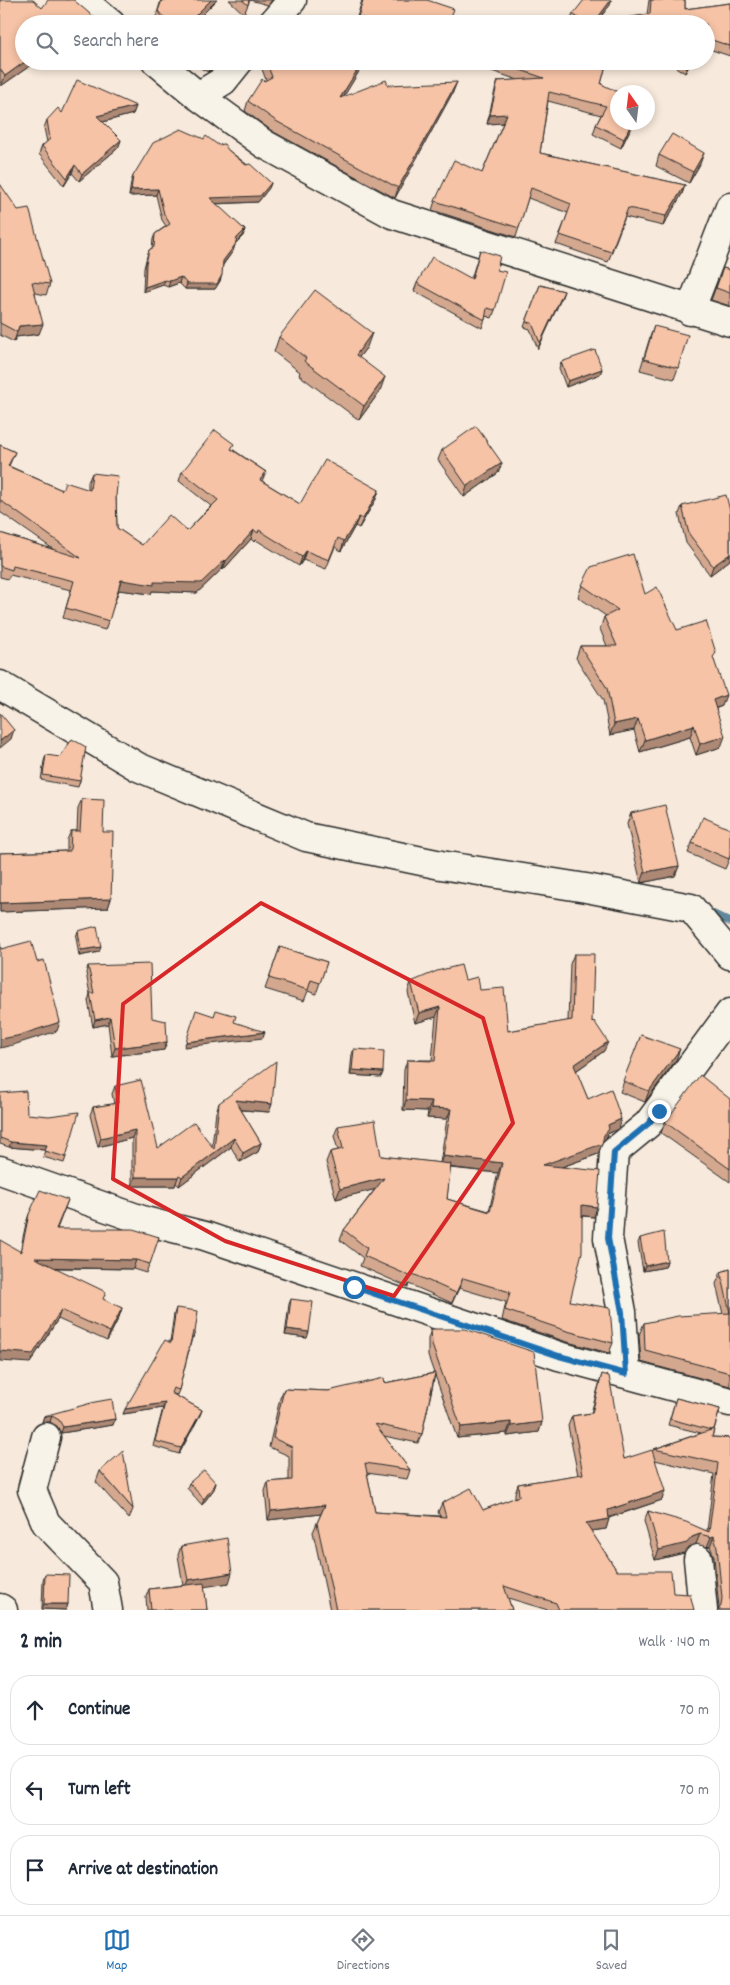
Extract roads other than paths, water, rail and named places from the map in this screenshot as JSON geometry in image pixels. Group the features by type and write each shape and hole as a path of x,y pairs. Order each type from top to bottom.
{"street":[{"path":"82,0 100,15"},
{"path":"280,15 292,0"},
{"path":"167,70 198,96 264,144 392,214 690,311 730,322"},
{"path":"198,96 223,80 232,70"},
{"path":"690,311 730,207"},
{"path":"0,685 138,767 306,837 441,865 586,888 691,908 730,955"},
{"path":"626,1374 622,1312 608,1238 614,1152 648,1124 730,1014"},
{"path":"0,1170 145,1221 205,1236 559,1356 730,1402"},
{"path":"46,1437 32,1490 46,1523 103,1582 108,1610"},
{"path":"698,1559 703,1610"}],"waterway":[{"path":"705,910 730,922"}]}
